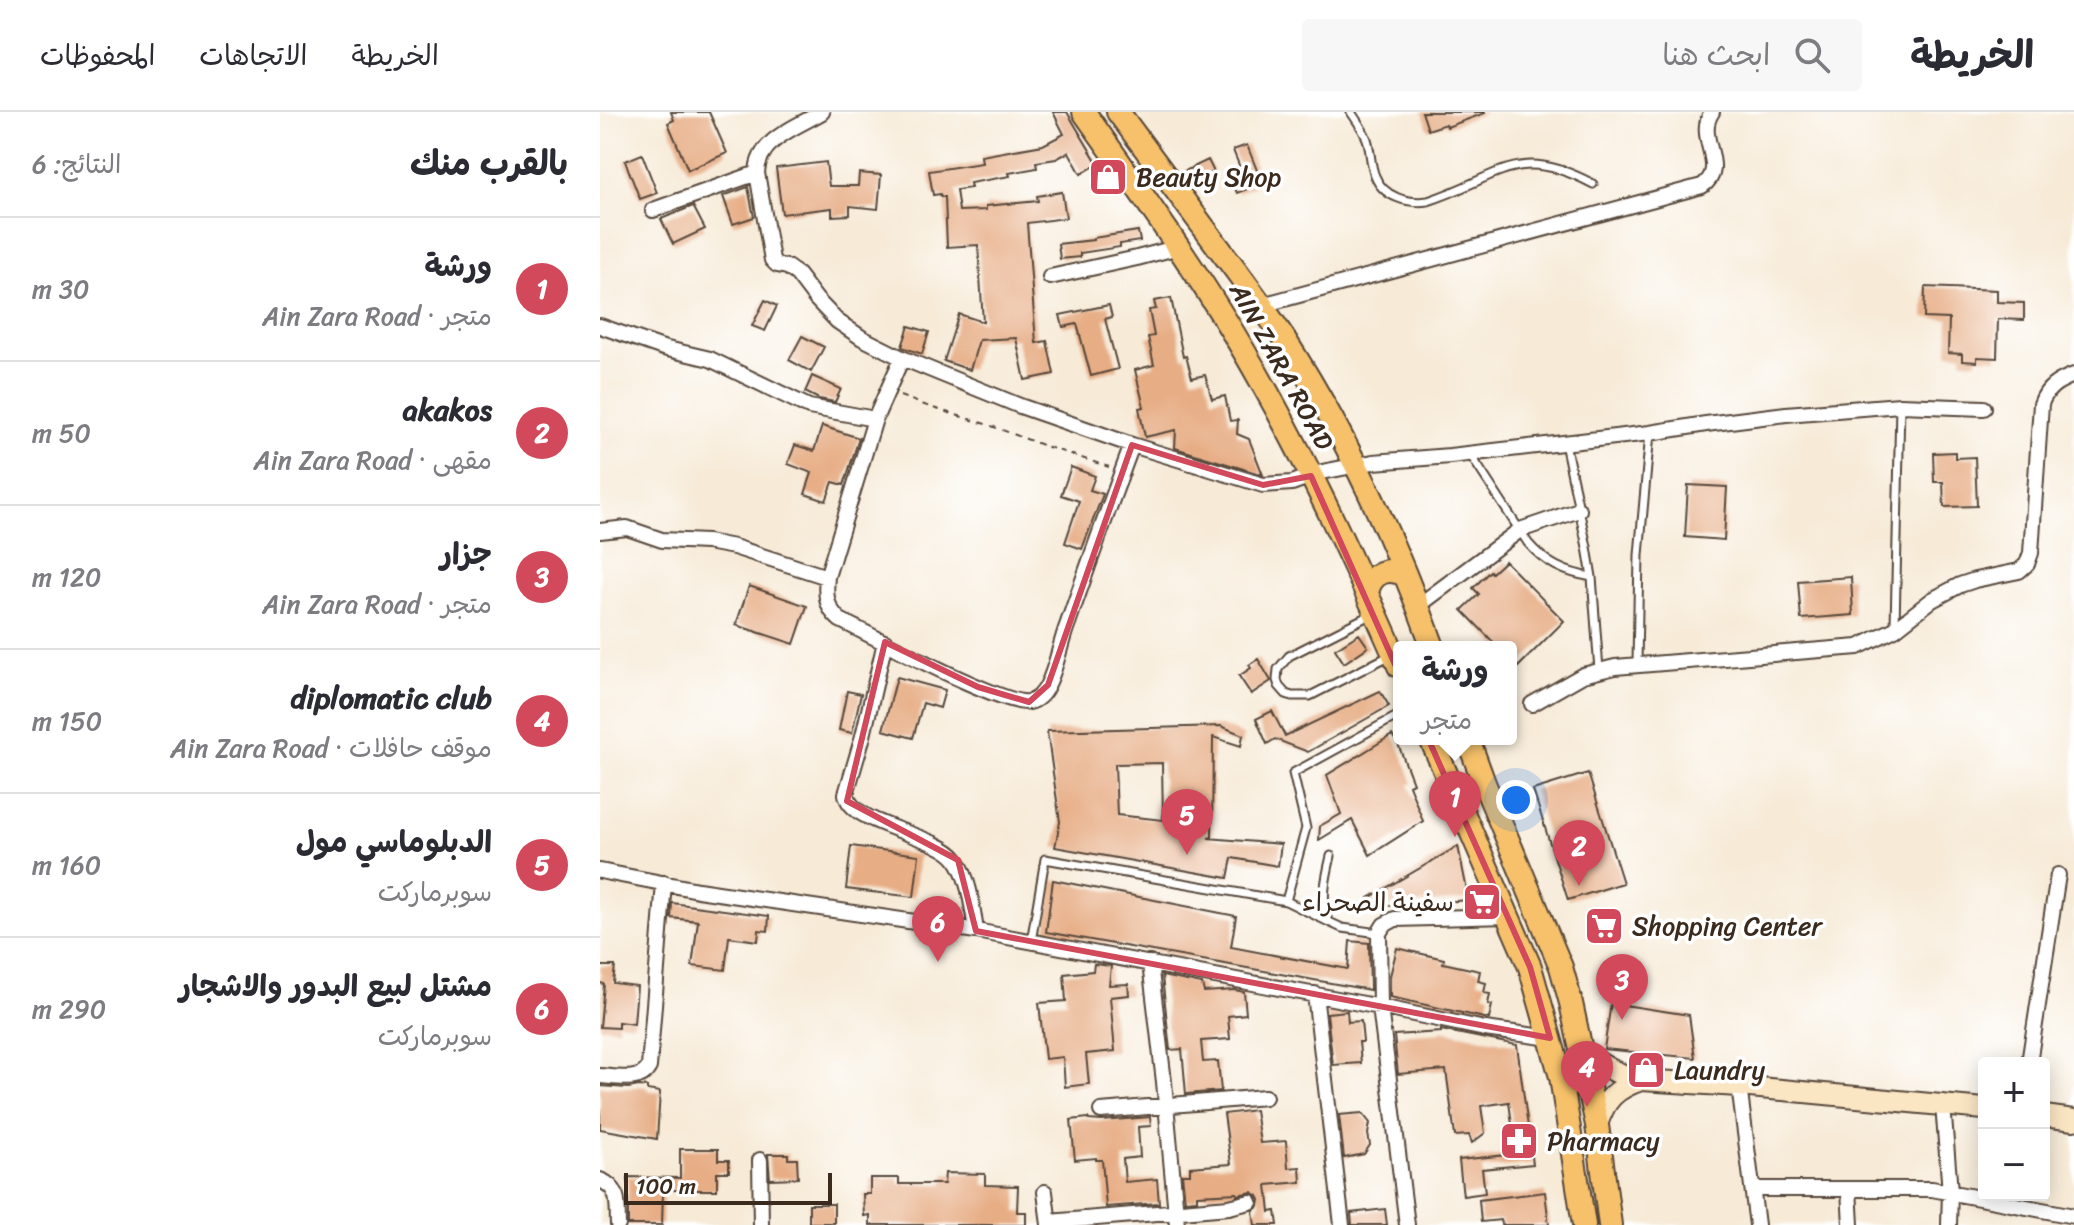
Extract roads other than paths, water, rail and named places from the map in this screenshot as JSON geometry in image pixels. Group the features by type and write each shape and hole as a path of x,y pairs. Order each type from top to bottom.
{"main road":[{"name":"AIN ZARA ROAD","path":"1084,112 1179,247 1262,382 1311,476 1393,653"},
{"name":"AIN ZARA ROAD","path":"1118,112 1262,305 1305,373 1356,465 1384,524 1431,641"},
{"path":"1371,602 1371,580 1381,572 1394,570 1405,575"},
{"path":"1434,745 1530,967 1561,1077 1584,1225"},
{"path":"1470,745 1561,967 1597,1125 1610,1225"},
{"path":"1581,1049 1603,1066 1641,1080 1978,1108"},
{"path":"1597,1125 1602,1109 1611,1096 1641,1080"},
{"path":"2050,1117 2074,1120"}],"street":[{"path":"822,112 767,146 759,158 757,173 772,260 797,274 826,311 849,330 902,358 994,396 1132,445 1263,485 1292,483 1356,465 1650,433 1759,417 1900,405 1984,408"},
{"path":"1262,305 1702,186 1713,172 1706,129 1712,112"},
{"path":"653,210 757,173"},
{"path":"1050,277 1179,247"},
{"path":"600,326 663,348 710,359 809,407 875,419"},
{"path":"902,358 875,419 827,577 827,603 840,620 978,687 1015,701 1029,702 1039,698 1048,685 1065,629 1132,445"},
{"path":"1532,704 1566,683 1599,670 1637,664 1845,649 1871,642 1895,629 1945,592 1975,580 2014,573 2027,564 2031,553 2041,404 2054,384 2074,375"},
{"path":"1418,606 1520,530 1579,510"},
{"path":"600,531 627,528 662,540 734,547 827,577"},
{"path":"885,642 846,794 847,801 857,811 936,845 958,860 972,903 976,931"},
{"path":"600,871 976,931 1485,1029 1550,1038"},
{"path":"2030,1057 2058,875"},
{"path":"600,1076 637,1077 644,1075 649,1067 664,883"},
{"path":"1407,1225 1380,1007 1379,933 1384,925 1395,919 1508,916"},
{"path":"1150,963 1167,1106 1176,1218"},
{"path":"1315,994 1342,1225"},
{"path":"1739,1086 1757,1225"},
{"path":"1101,1111 1265,1097"},
{"path":"1943,1105 1950,1192 1949,1225"},
{"path":"760,1160 761,1225"},
{"path":"600,1180 614,1189 618,1225"},
{"path":"1753,1189 1932,1189 2043,1218 2074,1216"},
{"path":"1849,1189 1851,1225"},
{"path":"1045,1192 1049,1224 1176,1218 1250,1202"}],"lane":[{"path":"1351,112 1368,141 1375,176 1385,190 1401,199 1428,201 1498,171 1523,165 1561,169 1593,184"},
{"path":"1895,629 1900,405"},
{"path":"1637,664 1639,555 1650,433"},
{"path":"1565,443 1592,577 1599,670"},
{"path":"1470,454 1537,554 1563,571 1592,577"},
{"path":"1371,602 1289,656 1278,669 1279,686 1292,696 1310,696 1393,661"},
{"path":"1286,901 1306,828 1293,773 1393,718"},
{"path":"1329,922 1325,901 1331,856"},
{"path":"1031,942 1045,859 1286,901 1342,928 1379,933"}],"place":[{"name":"Beauty Shop","path":"1108,177"},
{"name":"ورشة","path":"1455,837"},
{"name":"الدبلوماسي مول","path":"1187,855"},
{"name":"akakos","path":"1579,886"},
{"name":"سفينة الصحراء","path":"1482,902"},
{"name":"Shopping Center","path":"1604,926"},
{"name":"مشتل لبيع البدور والاشجار","path":"938,962"},
{"name":"جزار","path":"1622,1020"},
{"name":"Laundry","path":"1646,1070"},
{"name":"diplomatic club","path":"1587,1107"},
{"name":"Pharmacy","path":"1519,1141"}]}
